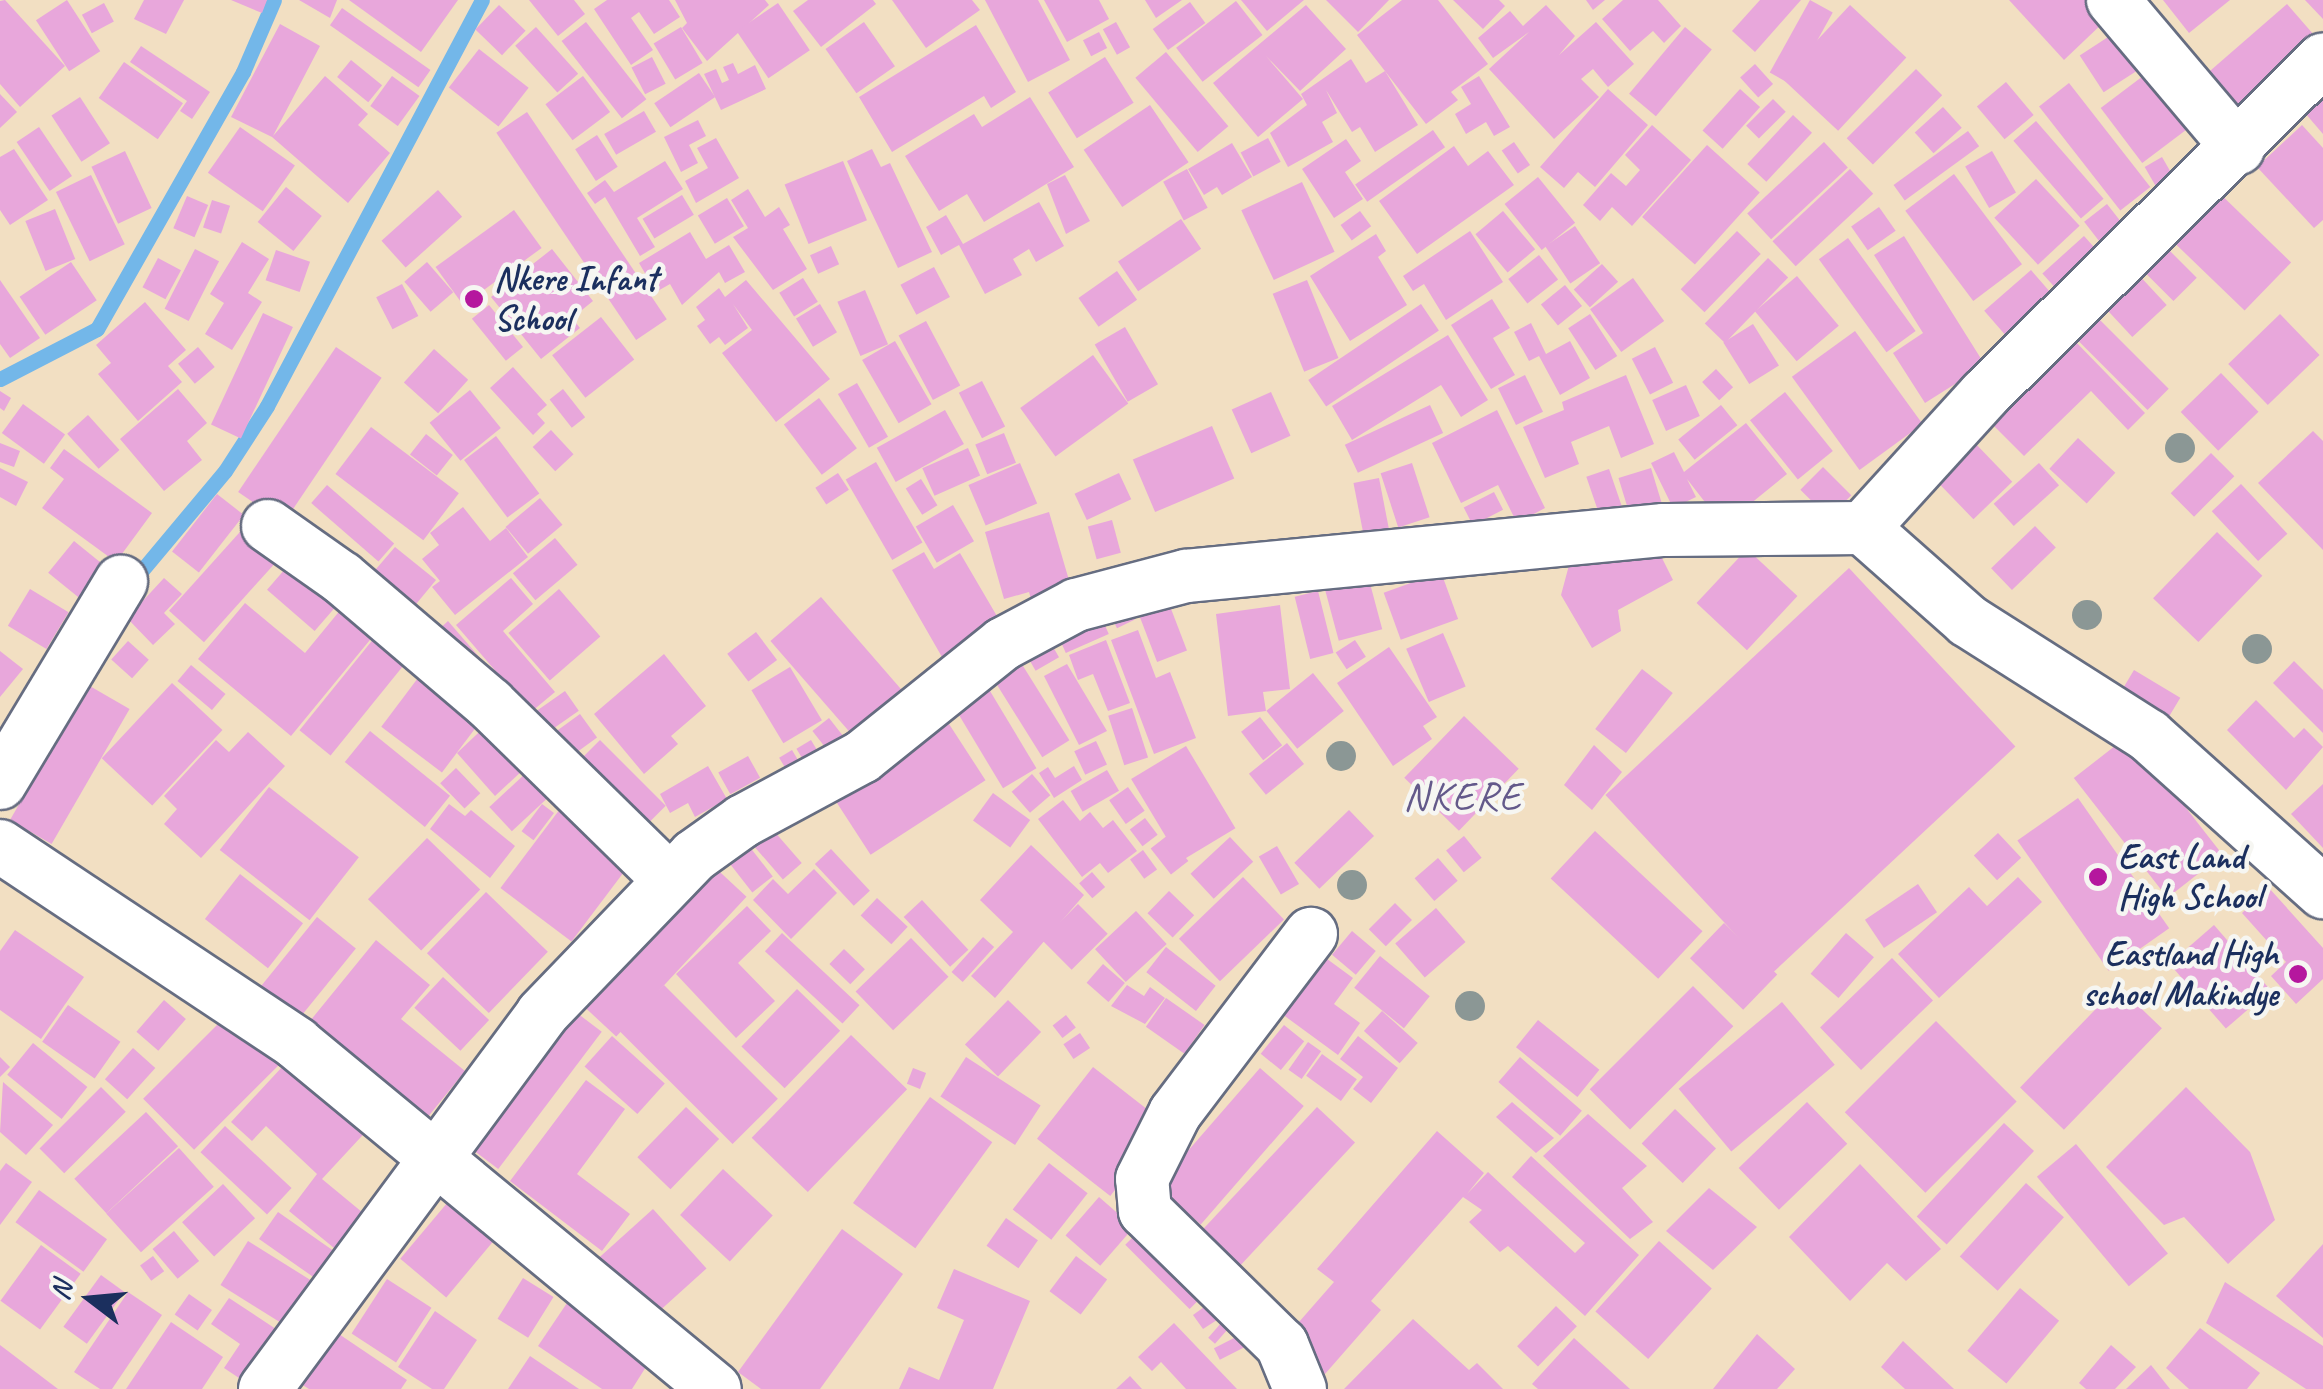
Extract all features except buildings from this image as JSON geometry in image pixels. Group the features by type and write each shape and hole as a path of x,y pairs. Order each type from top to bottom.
{"street":[{"path":"2113,0 2238,148"},
{"path":"1863,528 1984,395 2238,148 2323,58"},
{"path":"268,526 490,704 670,880"},
{"path":"265,1389 542,1014 670,880 721,834 862,757 1003,644 1076,605 1224,570 1664,530 1863,528 1968,621 2149,736 2323,892"},
{"path":"0,783 121,582"},
{"path":"0,846 296,1043 715,1389"},
{"path":"1300,1389 1282,1345 1145,1211 1142,1178 1175,1113 1310,934"}],"waterway":[{"path":"0,379 97,329 243,72 274,0"},
{"path":"133,581 225,471 267,406 482,0"}],"place":[{"name":"Nkere Infant School","path":"474,299"},
{"name":"East Land High School","path":"2098,877"},
{"name":"Eastland High school Makindye","path":"2298,974"}],"district":[{"name":"NKERE","path":"1463,796"}]}
